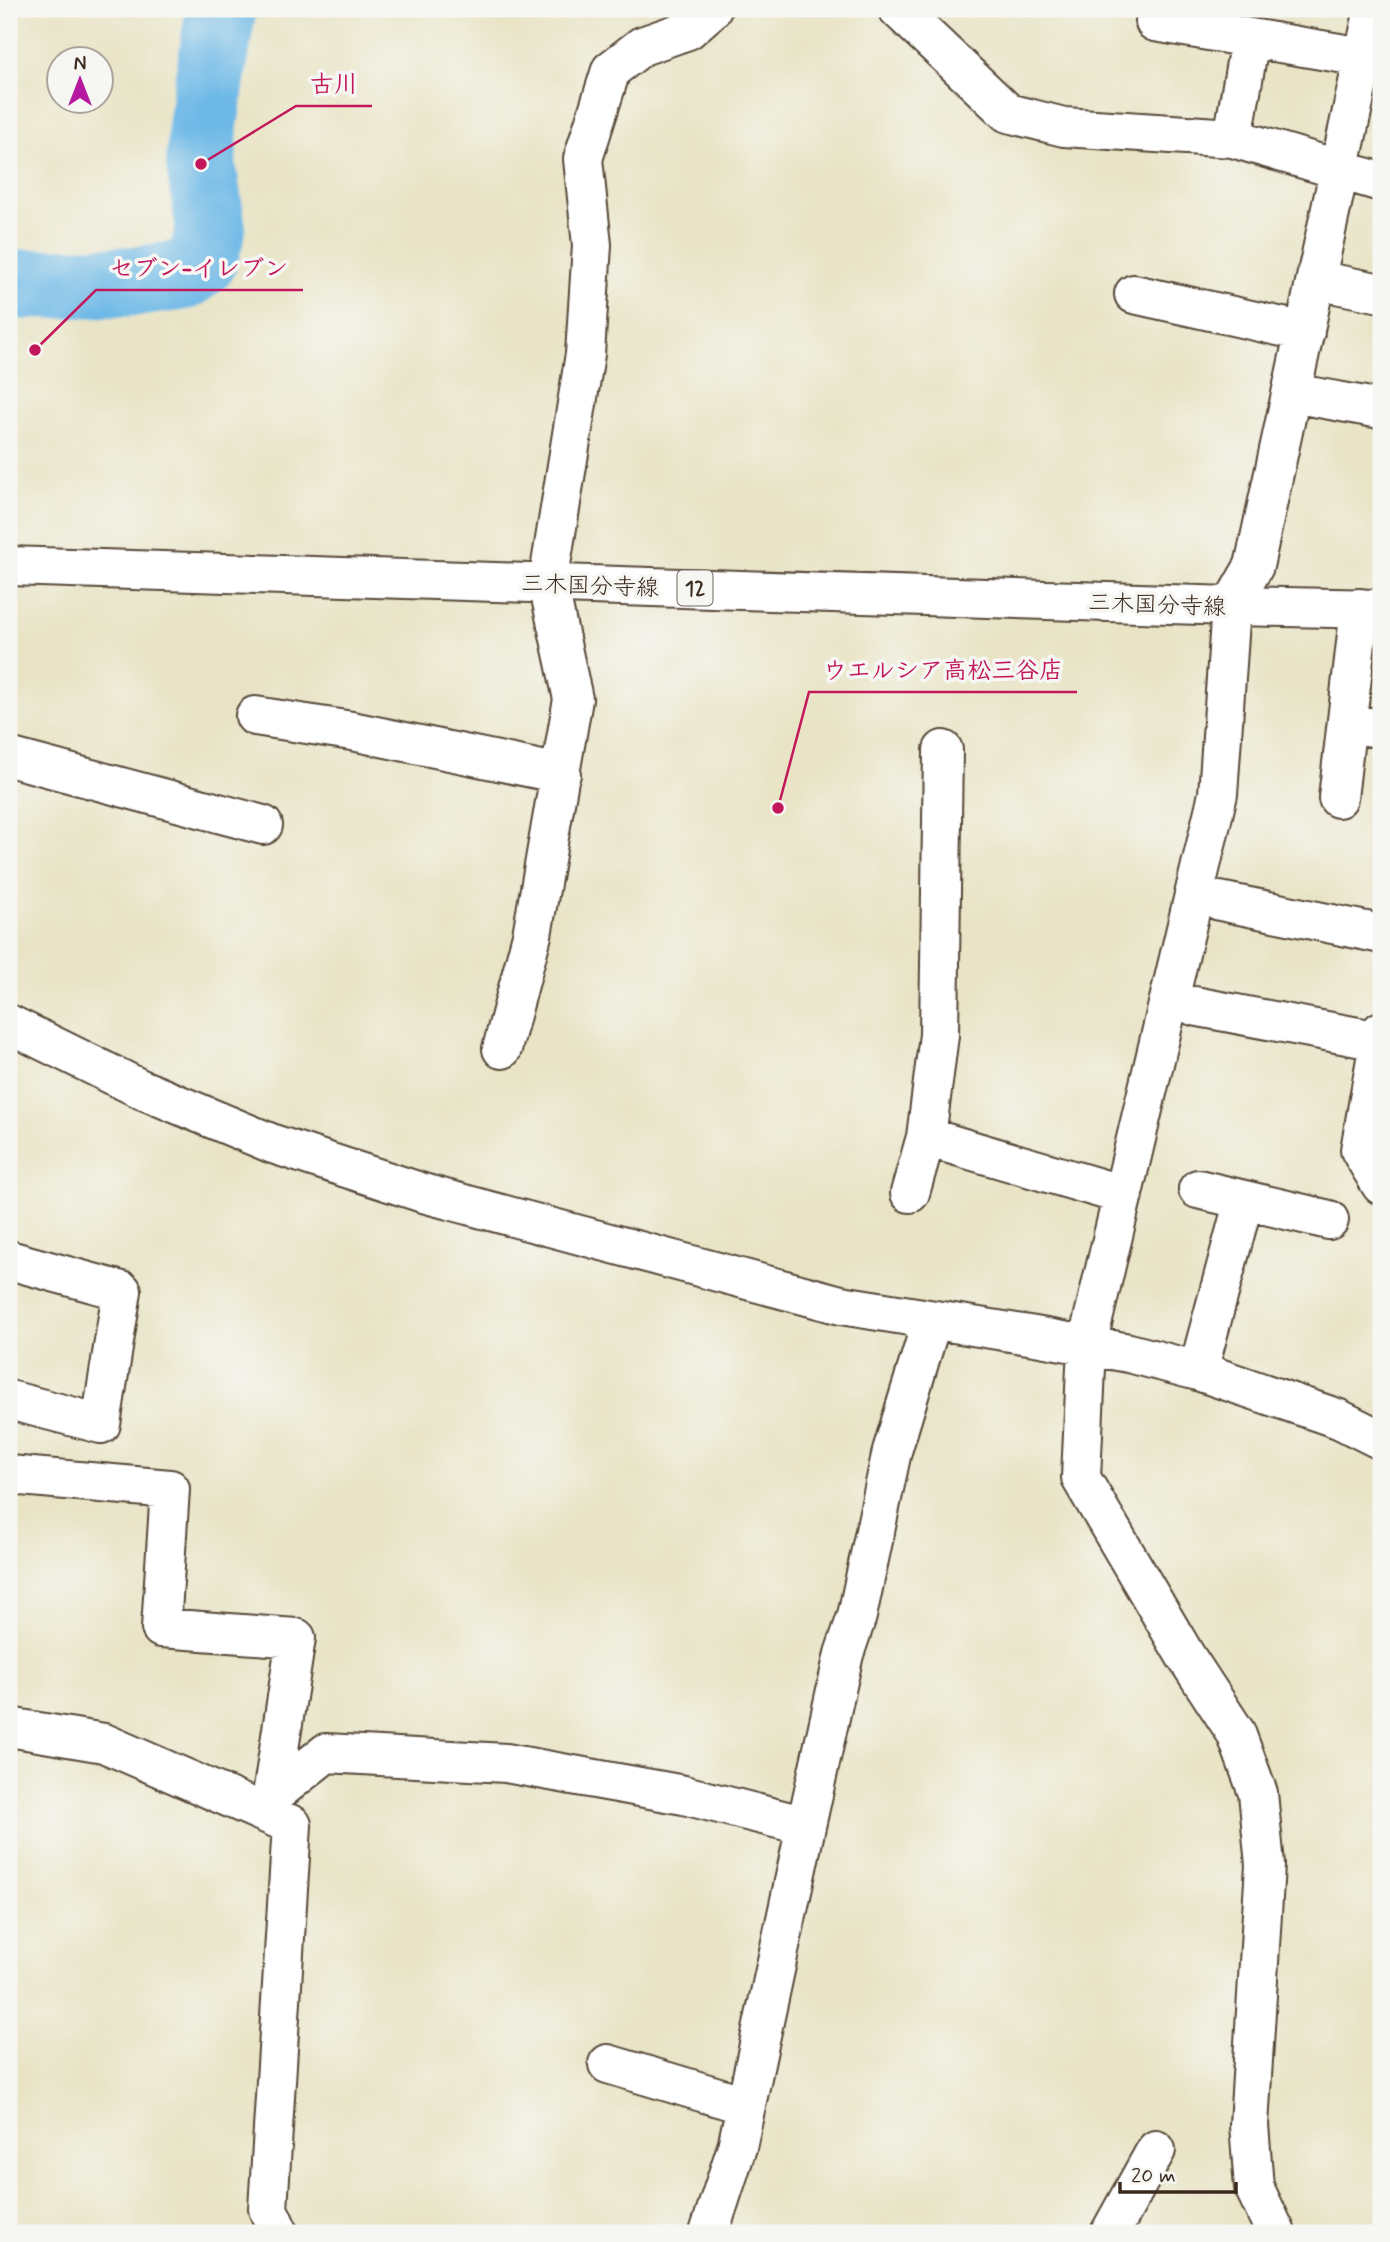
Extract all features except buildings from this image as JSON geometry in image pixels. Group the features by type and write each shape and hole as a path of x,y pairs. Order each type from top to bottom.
{"street":[{"path":"502,1049 532,935 573,699 548,583 585,354 592,245 583,159 611,70 642,46 688,30 712,9"},
{"path":"898,9 1007,113 1064,127 1233,138 1381,183"},
{"path":"1276,2233 1254,2186 1248,2125 1265,1865 1258,1793 1236,1733 1185,1655 1081,1478 1087,1345 1217,794 1231,606 1254,566 1374,9"},
{"path":"1155,22 1363,57"},
{"path":"1233,138 1250,39"},
{"path":"1316,280 1381,293"},
{"path":"1134,294 1305,332"},
{"path":"1292,393 1381,409"},
{"name":"三木国分寺線","path":"9,566 1231,606 1370,608"},
{"path":"1338,798 1364,726 1370,608"},
{"path":"255,716 352,731 561,774"},
{"path":"910,1193 926,1137 939,1035 943,750"},
{"path":"9,757 263,825"},
{"path":"1220,901 1381,934"},
{"path":"1194,1006 1380,1036 1360,1150 1381,1185"},
{"path":"9,1024 141,1089 273,1144 423,1193 841,1305 1129,1353 1198,1371 1339,1419 1381,1440"},
{"path":"926,1137 1123,1195"},
{"path":"1198,1189 1329,1220"},
{"path":"1198,1371 1244,1200"},
{"path":"9,1260 122,1291 101,1424 9,1399"},
{"path":"709,2233 737,2147 844,1654 857,1616 892,1451 932,1320"},
{"path":"9,1475 170,1489 161,1629 296,1638 270,1806"},
{"path":"9,1727 104,1743 270,1806 292,1825 268,2209 279,2233"},
{"path":"270,1806 326,1753 506,1763 684,1795 806,1826"},
{"path":"608,2064 745,2105"},
{"path":"1110,2233 1156,2150"}],"waterway":[{"path":"9,285 141,281 184,275 202,261 211,229 201,164 203,124 221,9"}],"place":[{"name":"古川","path":"201,164"},
{"name":"セブン-イレブン","path":"35,350"},
{"name":"ウエルシア高松三谷店","path":"778,808"}]}
